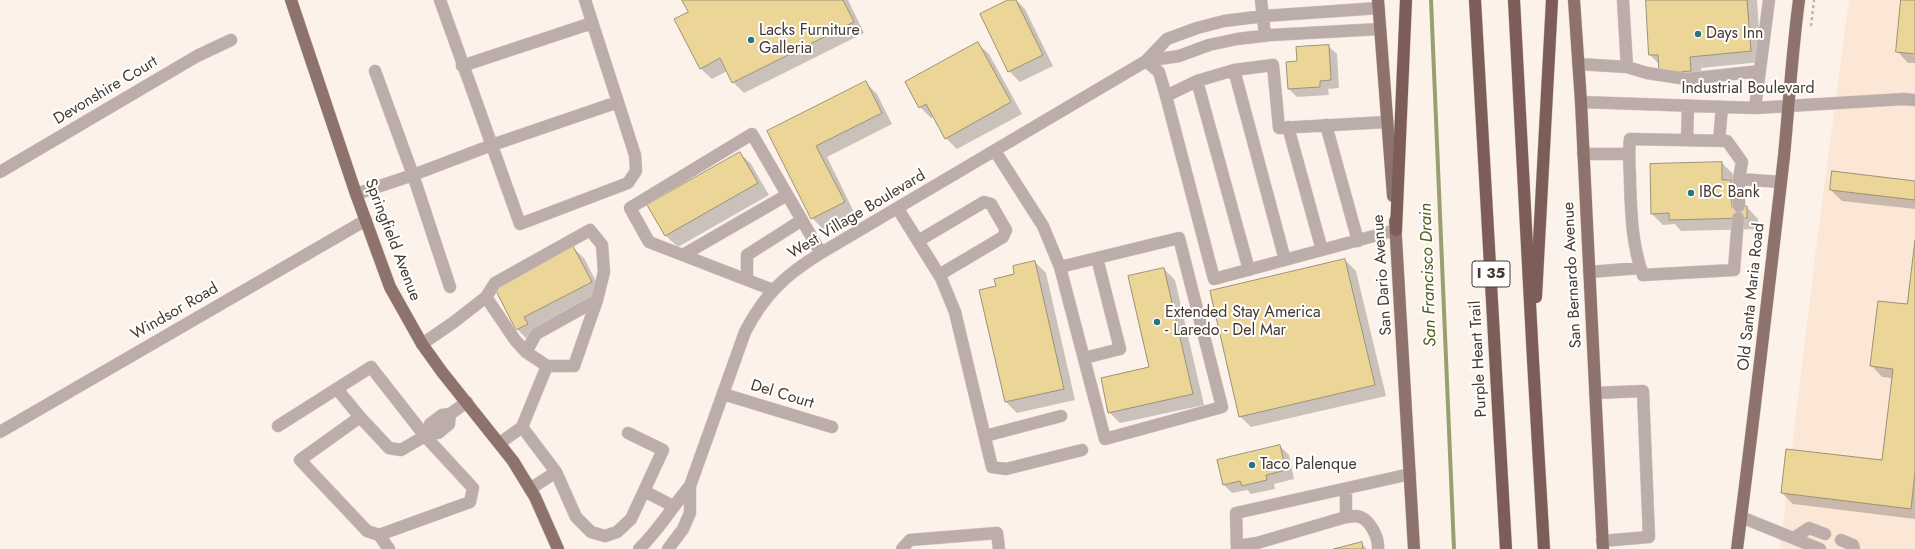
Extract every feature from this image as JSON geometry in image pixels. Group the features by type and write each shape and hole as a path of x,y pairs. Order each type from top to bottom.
{"highway":[{"path":"1396,230 1406,0"},
{"name":"Purple Heart Trail","path":"1475,0 1506,549"},
{"name":"I 35","path":"1514,0 1544,549"},
{"path":"1533,360 1552,0"}],"main road":[{"name":"Springfield Avenue","path":"291,0 356,194 390,287 422,344 442,372 500,442 513,461 530,489 552,532 558,549"},
{"name":"San Bernardo Avenue","path":"1574,0 1581,102 1603,545"},
{"name":"Old Santa Maria Road","path":"1737,549 1781,182 1789,107 1793,41 1799,0"},
{"name":"San Dario Avenue","path":"1378,4 1396,230 1414,549"}],"street":[{"path":"440,0 462,66 520,224 628,183 636,171 635,155 585,0"},
{"path":"1261,0 1265,35"},
{"path":"1623,0 1626,67"},
{"path":"1755,108 1769,0"},
{"name":"West Village Boulevard","path":"668,549 683,529 690,513 690,486 745,332 756,311 787,276 821,253 898,209 1146,61 1167,39 1204,26 1224,21 1378,4"},
{"path":"462,66 592,23"},
{"name":"West Village Boulevard","path":"1146,61 1179,56 1209,45 1265,35 1380,29"},
{"name":"Devonshire Court","path":"0,172 197,56 231,40"},
{"path":"1146,61 1159,72 1214,279 1396,230"},
{"path":"1578,64 1626,67 1647,73 1687,79 1760,71"},
{"path":"1166,96 1197,81 1234,70 1273,65 1279,128 1387,122"},
{"path":"1234,70 1285,260"},
{"path":"375,71 413,175 450,287"},
{"path":"1197,81 1249,270"},
{"name":"Industrial Boulevard","path":"1581,102 1755,108 1904,99 1915,100"},
{"path":"356,194 618,102"},
{"path":"1687,140 1688,106"},
{"path":"1720,141 1722,107"},
{"path":"1326,126 1358,241"},
{"path":"1288,127 1322,250"},
{"path":"773,290 649,242 630,208 752,134 821,253"},
{"path":"1630,139 1687,140 1727,141 1742,162 1739,179 1734,270 1643,275 1640,268 1632,219 1628,154 1630,139"},
{"path":"995,151 1043,226 1060,267 1105,439 1222,407 1179,238 1060,267"},
{"path":"1583,154 1628,154"},
{"path":"1739,179 1781,182"},
{"path":"683,255 787,195"},
{"path":"918,241 984,202 991,204 1006,230 1003,237 939,275"},
{"path":"898,209 939,275 955,312 992,467 1006,469 1082,450"},
{"name":"Windsor Road","path":"0,432 366,220"},
{"path":"747,280 747,255 802,220"},
{"path":"422,344 454,322 486,297 495,283 590,230 602,245 604,272 597,300 574,366 547,366 526,352 515,340 486,297"},
{"path":"1084,358 1120,349 1097,258"},
{"path":"1589,272 1640,268"},
{"path":"526,352 536,334 597,300"},
{"path":"500,442 522,427 547,366"},
{"path":"278,426 371,367 474,488 470,502 379,535"},
{"path":"337,389 360,417 389,448 401,450 427,434 430,424 442,415 450,414 467,402"},
{"path":"1595,393 1642,391 1649,537 1603,545"},
{"name":"Del Court","path":"722,394 832,427"},
{"path":"985,436 1060,416"},
{"path":"360,417 300,460 367,531 379,535 389,549"},
{"path":"522,427 556,472 576,517 591,532 605,536 617,532 631,519 663,450 628,433"},
{"path":"530,489 556,472"},
{"path":"1378,549 1377,539 1373,528 1365,520 1357,516 1346,517 1268,545 1237,547 1236,513 1410,474"},
{"name":"West Village Boulevard","path":"639,549 664,522 673,506 690,486"},
{"path":"1346,489 1346,517"},
{"path":"644,491 673,506"},
{"path":"1741,517 1795,544 1820,549"},
{"path":"1795,544 1809,528 1825,534"},
{"path":"902,549 910,540 997,534 999,549"},
{"path":"1841,540 1852,545 1854,549"}],"path":[{"path":"1811,26 1814,0"}],"shaded area":[{"path":"1849,0 1915,0 1915,549 1780,549 1816,248"}],"building":[{"name":"Lacks Furniture Galleria","path":"682,0 843,0 854,22 732,83 720,58 700,69 674,19 688,12"},
{"path":"1008,0 1016,0 1043,55 1008,72 980,14"},
{"name":"Days Inn","path":"1646,0 1747,0 1751,51 1690,57 1691,71 1659,73 1658,55 1649,55"},
{"path":"1901,0 1915,0 1915,54 1896,52"},
{"path":"978,42 1011,102 945,139 926,104 919,108 905,82"},
{"path":"1329,45 1331,80 1320,81 1320,87 1288,89 1286,62 1297,61 1296,47"},
{"path":"866,81 882,113 816,146 845,202 811,219 767,131"},
{"path":"740,152 758,183 665,236 647,205"},
{"name":"IBC Bank","path":"1722,162 1722,180 1731,180 1732,207 1747,206 1747,218 1669,220 1669,213 1651,214 1650,164"},
{"path":"1832,171 1915,181 1915,200 1830,190"},
{"path":"1915,240 1915,472 1911,509 1781,493 1786,449 1882,460 1893,369 1870,366 1878,301 1907,304"},
{"path":"573,246 592,282 524,317 528,324 516,330 494,287"},
{"path":"1345,259 1375,385 1239,417 1210,291"},
{"path":"1035,261 1064,389 1005,402 979,290 996,286 994,279 1014,274 1013,266"},
{"name":"Extended Stay America - Laredo - Del Mar","path":"1164,268 1193,394 1108,413 1101,378 1149,367 1128,276"},
{"name":"Taco Palenque","path":"1280,445 1286,470 1266,475 1267,480 1242,486 1240,481 1223,485 1217,460"},
{"path":"1362,542 1363,549 1334,549"}],"waterway":[{"name":"San Francisco Drain","path":"1431,0 1454,549"}],"place":[{"name":"Days Inn","path":"1698,34"},
{"name":"Lacks Furniture Galleria","path":"751,40"},
{"name":"IBC Bank","path":"1691,193"},
{"name":"Extended Stay America - Laredo - Del Mar","path":"1157,322"},
{"name":"Taco Palenque","path":"1252,465"}]}
